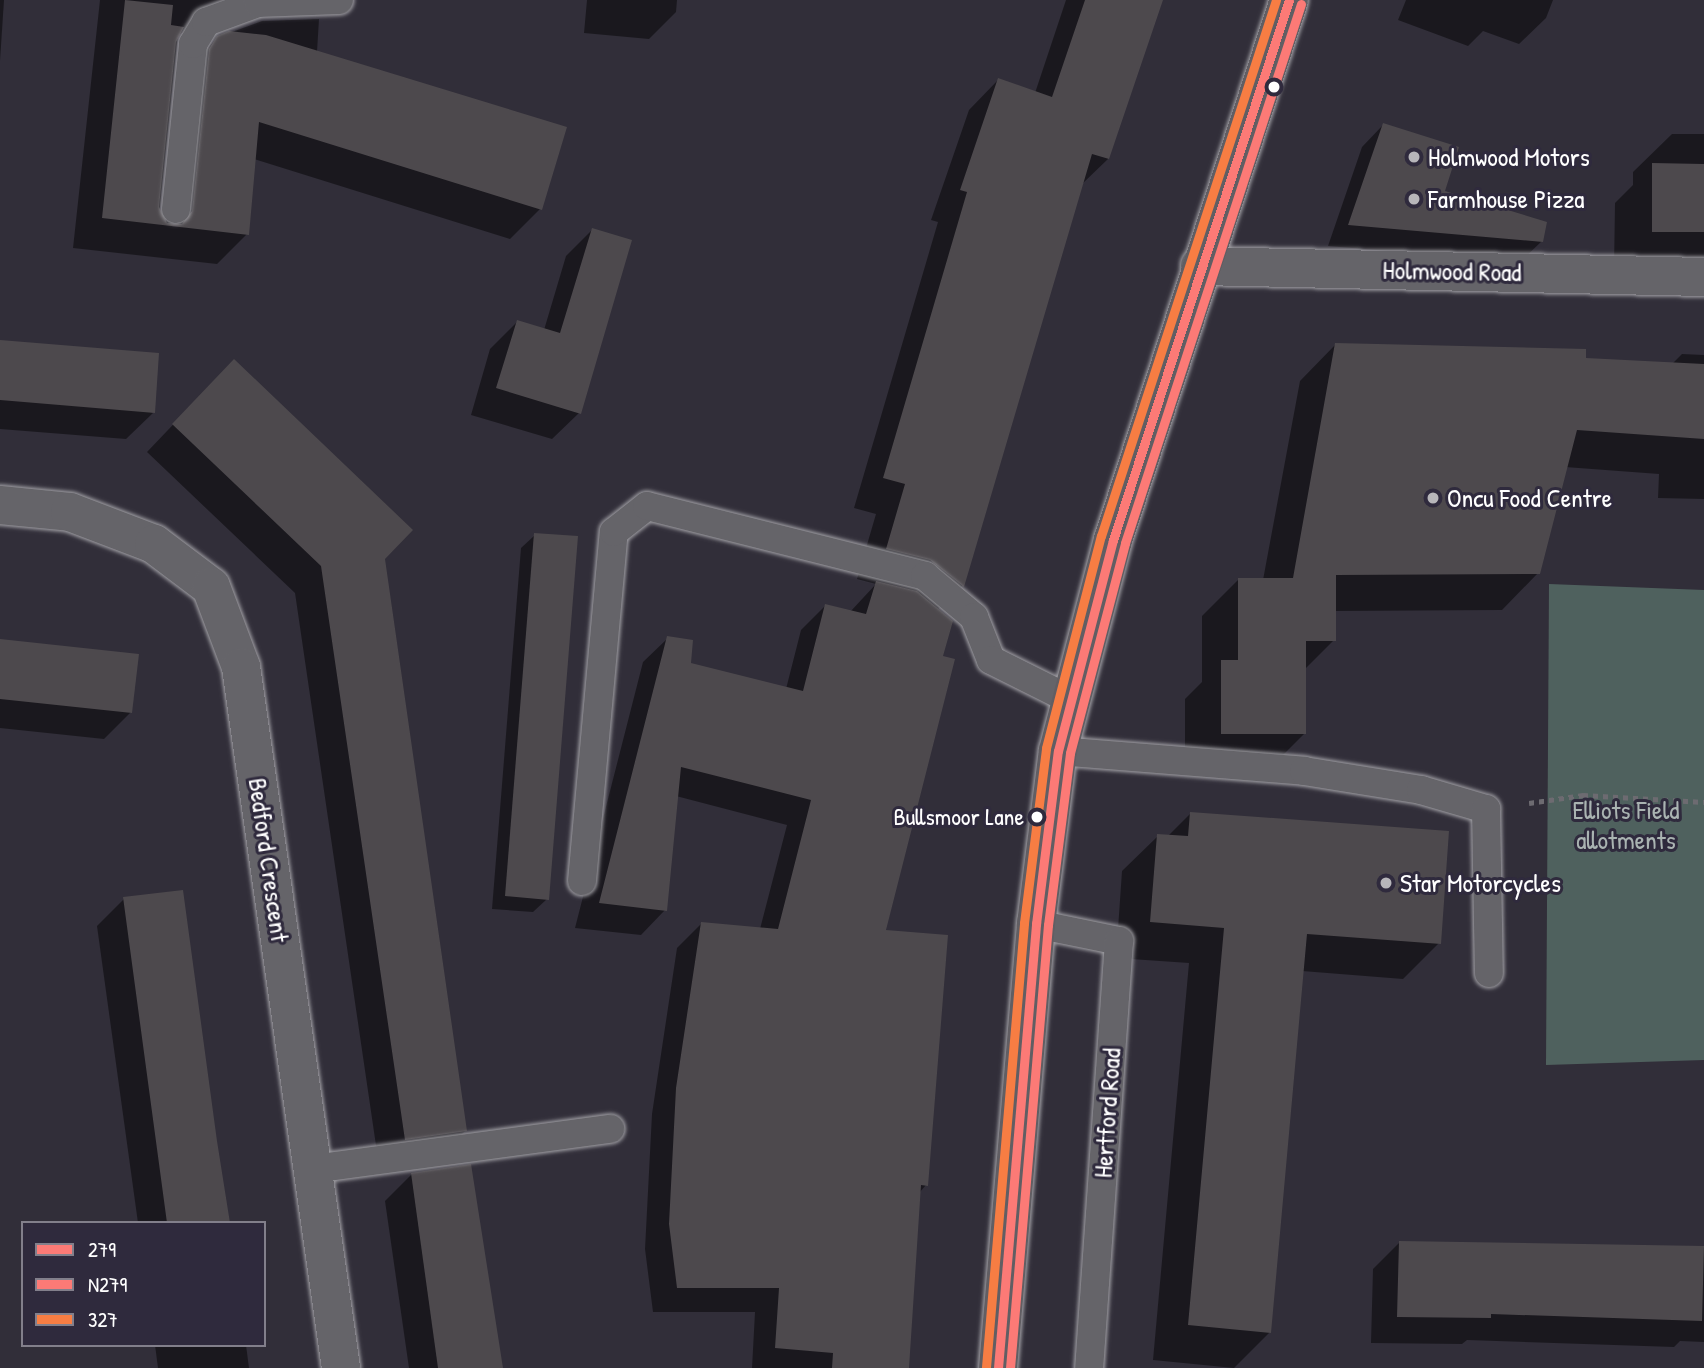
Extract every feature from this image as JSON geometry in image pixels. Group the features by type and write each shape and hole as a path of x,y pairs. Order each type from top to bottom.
{"main road":[{"path":"998,1368 1037,925 1058,751 1113,540 1200,266 1289,0"}],"street":[{"name":"Holmwood Road","path":"1200,266 1704,277"},
{"name":"Bedford Crescent","path":"0,505 71,512 154,544 211,587 241,667 341,1368"}],"lane":[{"path":"176,209 193,44 206,22 258,3 339,0"},
{"path":"582,881 614,532 647,506 925,576 974,617 991,660 1071,700"},
{"path":"1058,751 1304,771 1421,790 1486,809 1489,973"},
{"name":"Hertford Road","path":"1037,925 1119,941 1088,1368"},
{"path":"313,1169 610,1129"}],"path":[{"path":"1486,809 1583,795 1704,802"}],"green space":[{"name":"Elliots Field allotments","path":"1549,584 1704,590 1704,1060 1546,1065"}],"building":[{"path":"125,0 173,5 171,25 184,27 176,42 159,207 167,223 182,224 192,211 209,49 217,36 229,31 266,35 567,127 542,210 259,122 249,235 102,218"},
{"path":"1085,0 1163,0 1109,159 1092,154 964,587 930,560 886,549 905,484 883,478 967,192 960,190 998,78 1052,97"},
{"path":"1383,123 1459,147 1445,191 1547,222 1543,242 1348,225"},
{"path":"1652,163 1704,164 1704,232 1652,232"},
{"path":"592,228 632,240 581,414 496,388 517,320 560,333"},
{"path":"0,340 159,353 155,413 0,400"},
{"name":"Oncu Food Centre","path":"1335,343 1586,349 1586,358 1704,364 1704,439 1577,430 1540,574 1336,575 1336,641 1306,641 1306,734 1221,734 1221,660 1238,660 1238,578 1293,578"},
{"path":"234,359 413,530 385,559 467,1131 405,1140 321,566 172,424"},
{"path":"534,533 578,536 549,900 505,896"},
{"path":"876,581 917,591 953,621 943,656 955,659 886,930 948,935 928,1186 921,1185 909,1368 832,1368 833,1353 775,1348 779,1288 677,1288 669,1224 676,1088 701,922 778,929 811,800 681,767 667,911 599,903 667,636 693,640 691,663 803,691 825,604 866,614"},
{"path":"0,639 139,654 132,713 0,699"},
{"path":"1190,812 1449,831 1441,944 1307,934 1271,1333 1188,1325 1224,928 1150,922 1157,834 1188,836"},
{"path":"183,890 230,1221 167,1221 123,897"},
{"path":"471,1164 503,1368 438,1368 411,1173"},
{"path":"1399,1241 1704,1246 1702,1321 1491,1314 1491,1318 1397,1317"}],"transit line":[{"name":"327","path":"986,1367 1024,923 1046,748 1101,536 1276,0"},
{"name":"279","path":"998,1368 1036,924 1058,751 1113,540 1289,0"},
{"name":"N279","path":"1010,1368 1048,925 1070,753 1125,543 1301,4"}],"place":[{"name":"Holmwood Motors","path":"1414,157"},
{"name":"Farmhouse Pizza","path":"1414,199"},
{"name":"Oncu Food Centre","path":"1433,498"},
{"name":"Bullsmoor Lane","path":"1037,817"},
{"name":"Star Motorcycles","path":"1386,883"}]}
